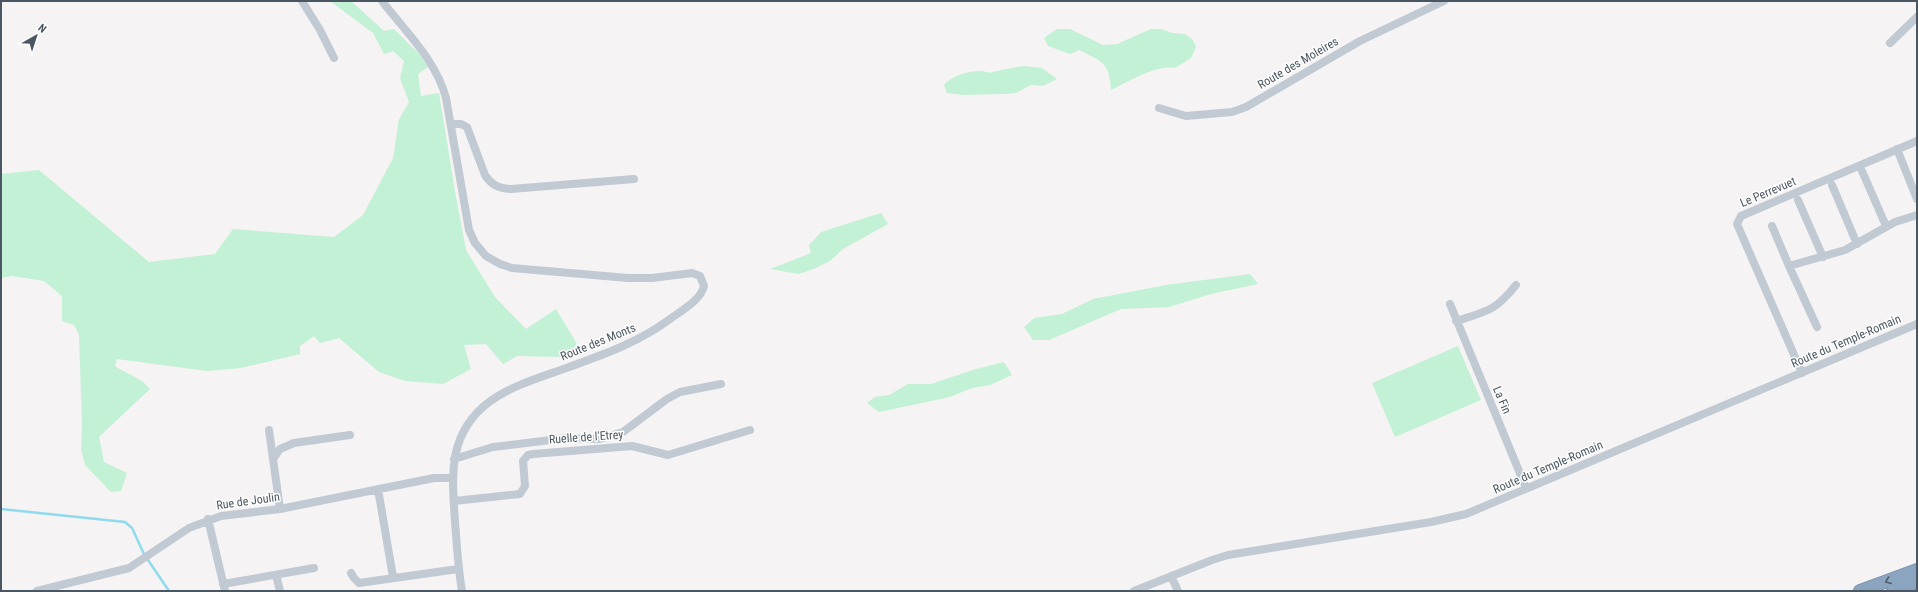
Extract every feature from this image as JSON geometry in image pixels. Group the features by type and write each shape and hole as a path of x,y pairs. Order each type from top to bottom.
{"highway":[{"path":"1860,591 1917,570"},
{"path":"1893,591 1917,582"}],"street":[{"path":"302,1 323,35 334,58"},
{"name":"Route des Monts","path":"382,1 434,69 444,90 470,234 478,248 493,260 518,269 628,278 652,278 692,274 700,276 704,286 700,294 691,303 659,328 639,340 615,351 526,382 490,402 479,411 459,444 454,459 452,478 458,569 462,591"},
{"name":"Route des Moleires","path":"1159,108 1186,116 1232,112 1246,107 1360,41 1444,1"},
{"path":"1890,43 1917,17"},
{"path":"451,124 461,124 467,127 485,175 490,182 500,188 634,179"},
{"name":"Le Perrevuet","path":"1802,373 1738,224 1741,216 1917,141"},
{"path":"1897,149 1917,199"},
{"path":"1862,171 1886,226"},
{"path":"1832,185 1857,244"},
{"path":"1798,200 1823,257"},
{"path":"1790,266 1823,257 1857,244 1886,226 1907,217 1917,215"},
{"path":"1772,226 1817,327"},
{"path":"1456,321 1491,310 1504,301 1516,285"},
{"name":"La Fin","path":"1450,304 1526,488"},
{"name":"Route du Temple-Romain","path":"1134,591 1228,555 1431,522 1466,514 1917,324"},
{"path":"454,459 493,447 567,438 600,438 623,432 667,399 680,392 721,384"},
{"path":"269,430 280,509"},
{"name":"Ruelle de l'Etrey","path":"454,501 520,494 525,486 523,461 526,457 533,454 632,446 668,454 750,430"},
{"path":"273,460 280,449 294,443 350,435"},
{"name":"Rue de Joulin","path":"37,591 122,571 146,558 189,528 208,519 230,514 280,509 378,488 434,478 452,478"},
{"path":"378,488 393,577"},
{"path":"208,519 224,588 276,575 314,568"},
{"path":"351,572 359,583 458,569"},
{"path":"276,575 280,591"},
{"path":"1171,576 1178,591"}],"green space":[{"path":"330,1 351,1 384,31 394,29 420,55 428,67 418,74 421,96 439,93 466,250 495,297 526,329 556,309 577,344 564,357 517,356 503,364 486,344 464,345 471,369 443,384 405,381 379,372 339,338 320,343 314,336 300,346 300,354 241,368 207,371 117,359 115,366 138,378 150,389 99,437 104,462 127,473 121,491 111,492 85,465 81,449 82,424 79,335 74,325 62,321 62,296 44,281 12,276 1,278 1,174 39,170 149,262 215,254 233,229 334,237 363,215 393,158 399,119 409,102 400,78 404,61 393,51 384,54 373,33"},
{"path":"1057,29 1070,29 1103,45 1117,44 1151,29 1162,29 1172,33 1185,34 1193,40 1196,47 1191,58 1175,68 1168,67 1151,71 1111,90 1109,74 1106,68 1094,57 1079,50 1070,54 1048,46 1044,38"},
{"path":"1024,66 1042,68 1057,79 1043,86 1031,85 1016,93 1004,94 963,95 947,93 944,85 951,79 968,72 991,72"},
{"path":"881,213 888,224 843,249 830,261 799,274 770,269 811,253 809,245 821,232"},
{"path":"1250,274 1258,284 1211,294 1169,307 1121,309 1049,340 1033,340 1024,327 1034,318 1062,314 1093,299 1166,285"},
{"path":"1458,346 1481,400 1395,437 1372,383"},
{"path":"1004,362 1012,375 990,385 972,388 950,397 879,412 867,403 875,397 889,395 908,384 931,384 976,369"}],"waterway":[{"path":"1,509 125,522 132,528 144,554 169,591"}]}
